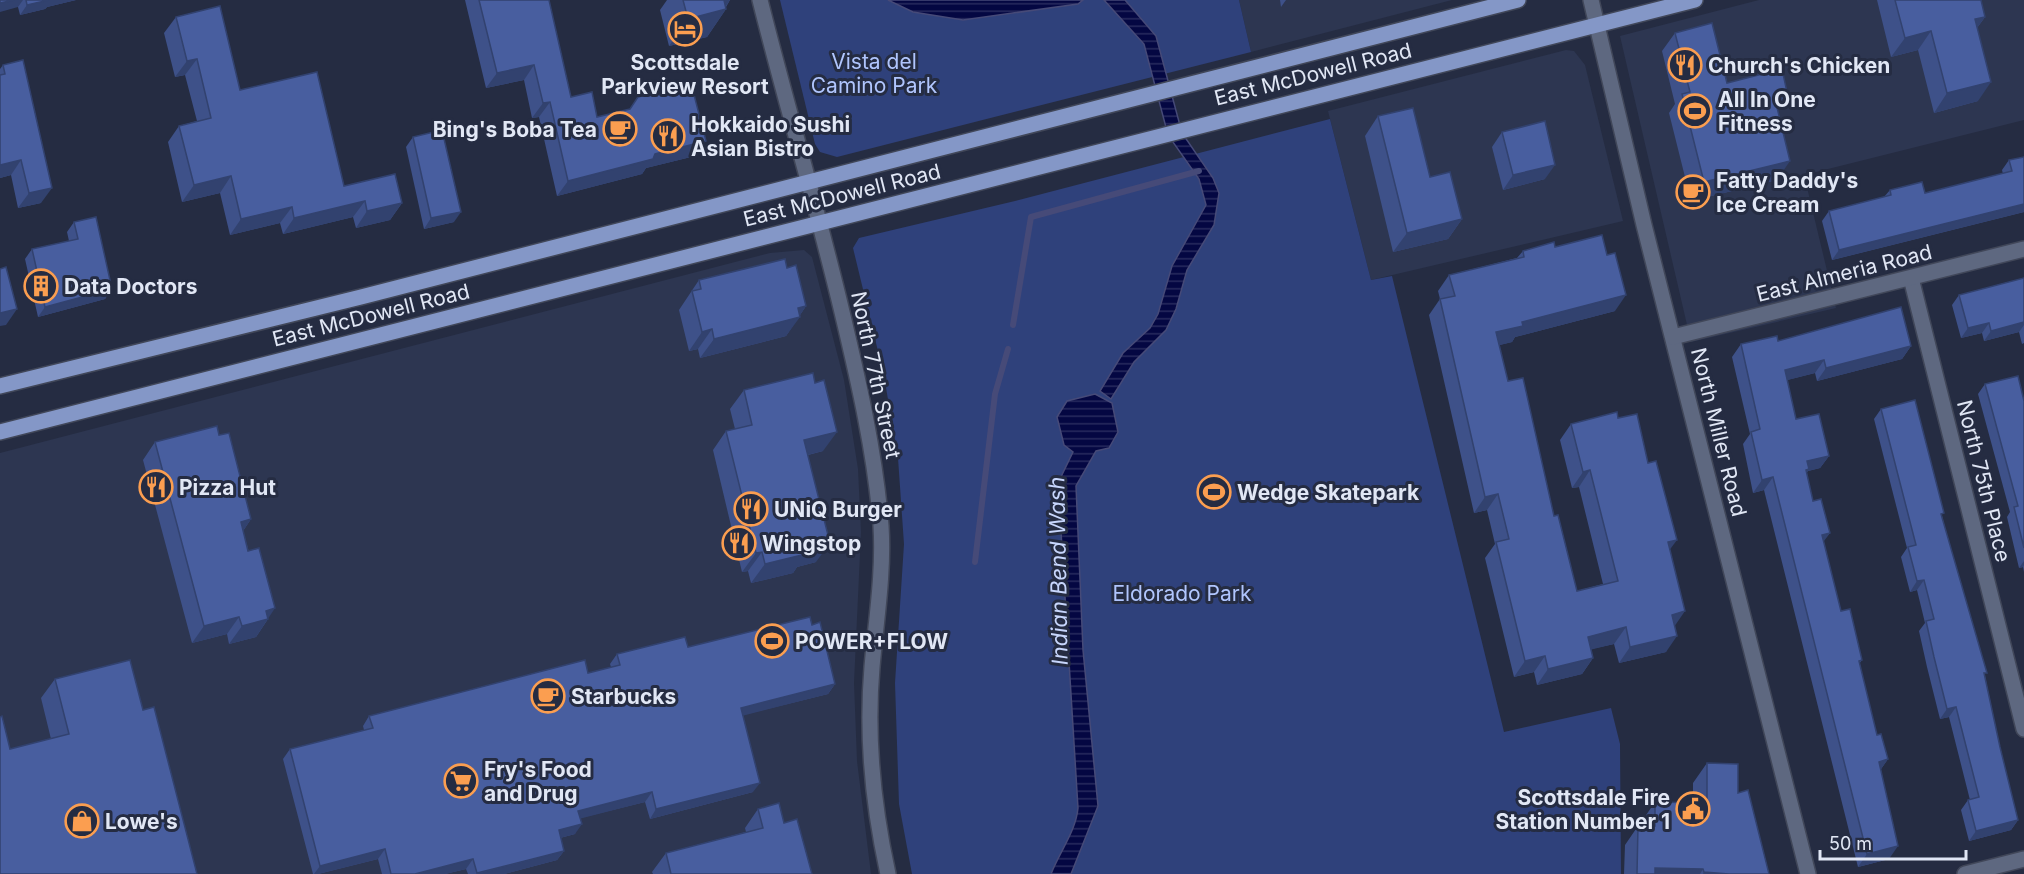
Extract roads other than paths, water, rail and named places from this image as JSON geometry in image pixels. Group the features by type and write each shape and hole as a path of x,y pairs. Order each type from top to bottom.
{"main road":[{"name":"East McDowell Road","path":"0,386 372,295 1518,0"},
{"name":"East McDowell Road","path":"0,432 1196,125 1695,0"}],"street":[{"name":"North 77th Street","path":"760,0 820,222 867,414 873,453 881,528 872,668 870,751 877,818 888,874"},
{"name":"North Miller Road","path":"1591,0 1808,874"},
{"name":"East Almeria Road","path":"1673,337 2024,249"},
{"name":"North 75th Place","path":"1911,278 2024,729"},
{"path":"1965,874 2024,859"}],"waterway":[{"path":"1013,325 1031,217 1199,171"},
{"path":"975,562 995,394 1008,349"}],"place":[{"name":"Scottsdale Parkview Resort","path":"685,29"},
{"name":"Church's Chicken","path":"1685,65"},
{"name":"All In One Fitness","path":"1695,111"},
{"name":"Bing's Boba Tea","path":"620,129"},
{"name":"Hokkaido Sushi Asian Bistro","path":"668,136"},
{"name":"Fatty Daddy's Ice Cream","path":"1693,192"},
{"name":"Data Doctors","path":"41,286"},
{"name":"Pizza Hut","path":"156,487"},
{"name":"Wedge Skatepark","path":"1214,492"},
{"name":"UNiQ Burger","path":"751,509"},
{"name":"Wingstop","path":"739,543"},
{"name":"POWER+FLOW","path":"772,641"},
{"name":"Starbucks","path":"548,696"},
{"name":"Fry's Food and Drug","path":"461,781"},
{"name":"Scottsdale Fire Station Number 1","path":"1693,809"},
{"name":"Lowe's","path":"82,821"}],"park label":[{"name":"Vista del Camino Park","path":"874,73"},
{"name":"Eldorado Park","path":"1182,593"}],"water label":[{"name":"Indian Bend Wash","path":"1058,571"}]}
